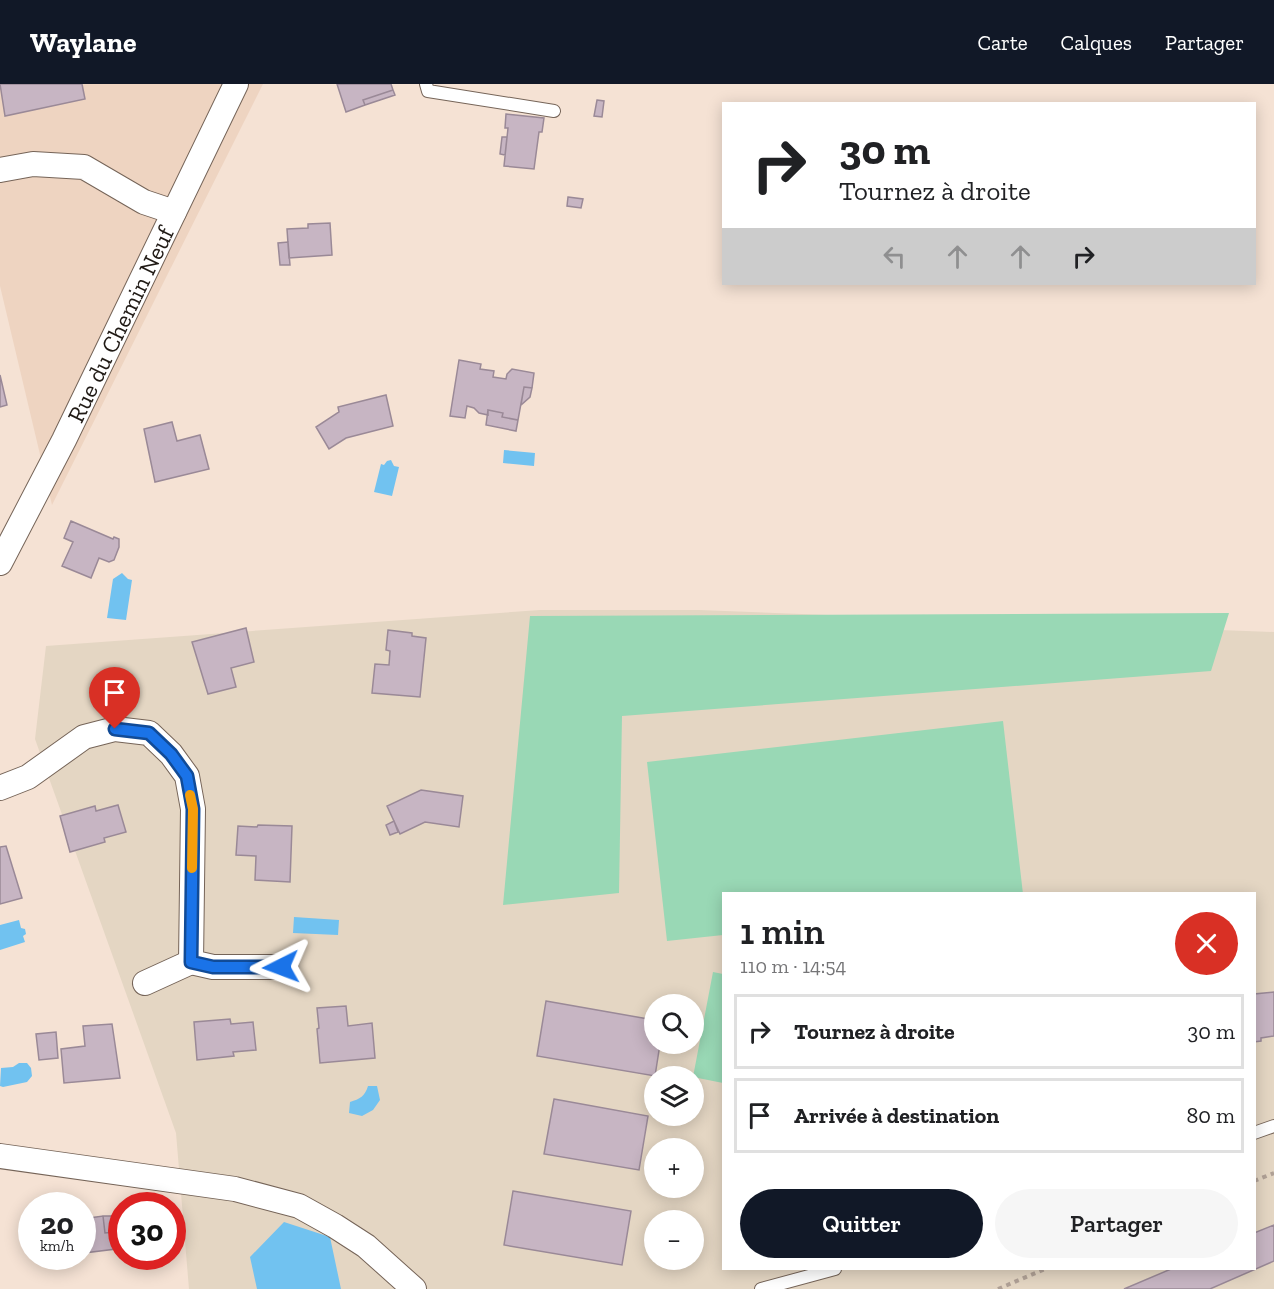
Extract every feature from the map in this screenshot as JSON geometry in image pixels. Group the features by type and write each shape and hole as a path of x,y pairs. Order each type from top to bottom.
{"street":[{"name":"Rue du Chemin Neuf","path":"0,563 64,440 236,84"},
{"path":"0,170 33,165 84,167 144,202 174,212"},
{"path":"0,788 28,777 84,737 115,729 149,733 171,754 187,776 193,809 191,962"},
{"path":"145,983 191,962 213,967 281,967"},
{"path":"0,1156 235,1189 299,1206 366,1246 414,1289"}],"lane":[{"path":"426,84 428,91 555,111"},
{"path":"1256,1132 1274,1126"},
{"path":"761,1289 832,1270"}],"path":[{"path":"1256,1180 1274,1173"},
{"path":"998,1289 1043,1270"}],"shaded area":[{"path":"0,84 263,84 52,505 0,286"},
{"path":"540,610 699,610 1274,632 1274,1289 189,1289 186,1253 186,1192 181,1192 176,1133 35,739 46,646"}],"green space":[{"path":"1229,613 1211,671 622,716 619,893 503,905 530,616"},
{"path":"1003,721 1023,892 722,892 722,935 667,941 647,762"},
{"path":"713,972 722,974 722,1083 704,1079 704,1066 695,1066 697,1054 704,1054 704,1019"}],"water":[{"path":"504,450 535,453 534,466 503,463"},
{"path":"391,460 394,466 399,467 392,496 374,492 381,464 384,465"},
{"path":"122,573 132,580 126,620 107,618 113,579"},
{"path":"294,917 339,920 338,935 293,933"},
{"path":"19,920 21,928 25,929 26,934 23,936 25,942 0,950 0,925"},
{"path":"19,1063 27,1063 31,1068 32,1076 27,1082 0,1086 1,1068 13,1067"},
{"path":"368,1086 377,1086 380,1100 373,1110 362,1116 349,1113 350,1102 362,1097"},
{"path":"284,1222 330,1237 341,1289 257,1289 250,1257"}],"building":[{"path":"0,84 82,84 85,99 5,116"},
{"path":"337,84 391,84 393,90 363,100 365,105 346,112"},
{"path":"393,90 395,95 365,105 363,100"},
{"path":"597,100 604,101 602,117 594,116"},
{"path":"506,114 544,118 542,132 539,132 534,169 504,166 508,128 505,128"},
{"path":"502,137 507,137 505,155 500,154"},
{"path":"568,197 583,199 581,208 567,206"},
{"path":"330,223 332,255 289,258 287,229 308,228 308,224"},
{"path":"288,242 290,265 280,265 278,243"},
{"path":"459,360 481,364 480,369 494,371 493,377 506,379 512,369 534,373 532,388 524,387 518,420 502,417 503,413 488,410 488,415 479,413 467,406 465,418 450,416"},
{"path":"0,375 7,405 0,407"},
{"path":"524,387 532,388 530,397 521,405"},
{"path":"386,395 393,426 346,438 329,449 316,427 339,412 338,407"},
{"path":"488,410 503,413 502,417 518,420 516,431 486,425"},
{"path":"172,422 177,441 200,435 209,469 155,482 144,429"},
{"path":"71,521 113,539 114,537 119,539 119,547 114,560 109,562 99,558 91,578 62,566 73,542 64,538"},
{"path":"246,628 254,662 231,668 236,687 208,694 192,642"},
{"path":"388,630 412,633 412,636 426,638 420,697 372,693 375,664 389,665 390,651 386,650"},
{"path":"421,790 463,796 459,827 425,822 400,834 387,806"},
{"path":"118,805 126,832 104,838 105,842 70,852 60,816 95,806 96,811"},
{"path":"394,821 398,832 390,835 386,825"},
{"path":"258,825 292,826 290,882 255,880 256,856 236,855 238,826 257,827"},
{"path":"6,846 22,898 0,904 0,847"},
{"path":"1274,992 1274,1036 1261,1038 1261,1041 1256,1042 1256,994"},
{"path":"546,1001 644,1018 644,1054 658,1054 657,1066 644,1066 644,1074 537,1056"},
{"path":"346,1006 348,1026 372,1023 375,1058 320,1063 317,1008"},
{"path":"230,1019 231,1024 253,1022 256,1050 233,1052 234,1056 197,1060 194,1022"},
{"path":"112,1024 120,1078 64,1083 61,1049 85,1046 83,1026"},
{"path":"56,1032 58,1058 39,1060 36,1034"},
{"path":"554,1099 644,1115 644,1126 646,1126 639,1170 544,1154"},
{"path":"513,1191 631,1211 622,1265 504,1245"},
{"path":"103,1216 108,1216 108,1233 105,1233"},
{"path":"103,1216 105,1233 108,1233 108,1250 96,1252 96,1217"},
{"path":"1274,1225 1274,1261 1256,1269 1256,1232"},
{"path":"1169,1270 1253,1270 1210,1289 1124,1289"}],"slow traffic":[{"path":"190,795 193,809 192,868"}],"route":[{"path":"115,729 149,733 171,754 187,776 193,809 191,962 213,967 281,967"}]}
